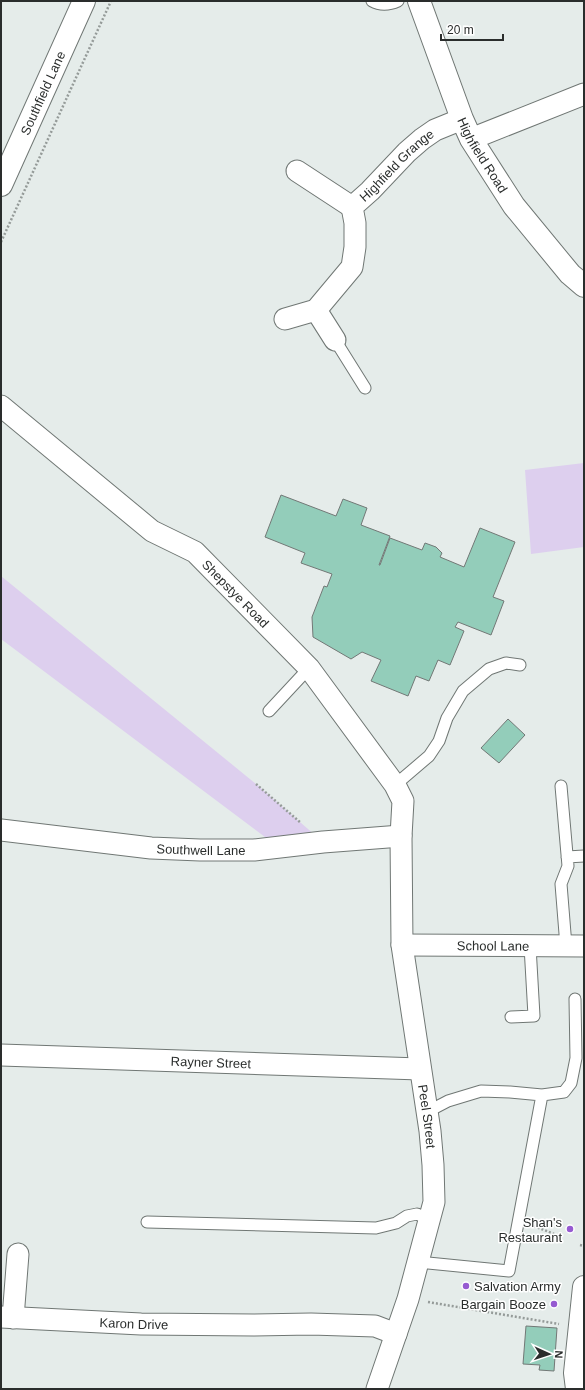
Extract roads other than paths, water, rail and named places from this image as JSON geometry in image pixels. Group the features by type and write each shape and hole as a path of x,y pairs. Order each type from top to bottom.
{"main road":[{"name":"Southfield Lane","path":"1,185 84,1"},
{"name":"Highfield Road","path":"419,1 462,119 471,139 514,206 579,277"},
{"path":"579,1378 579,1327 584,1288"}],"street":[{"path":"471,139 584,94"},
{"name":"Highfield Grange","path":"316,310 352,267 355,223 352,207 422,139 435,130 462,119"},
{"path":"297,171 352,207"},
{"path":"285,319 316,310 335,340"},
{"name":"Shepstye Road","path":"1,406 152,531 195,552 309,668 395,785 402,801 401,836"},
{"name":"Southwell Lane","path":"1,830 151,848 254,850 323,842 401,836"},
{"name":"Peel Street","path":"377,1389 408,1299 434,1202 433,1166 427,1112 402,945 401,836"},
{"name":"School Lane","path":"402,945 575,946"},
{"name":"Rayner Street","path":"1,1055 420,1069"},
{"name":"Karon Drive","path":"18,1254 7,1318 141,1324 254,1333 311,1324 375,1326 396,1334"}],"lane":[{"path":"372,1 389,5 398,1"},
{"path":"335,340 365,388"},
{"path":"395,785 429,756 439,741 447,718 463,691 490,669 506,663 520,665"},
{"path":"269,711 309,668"},
{"path":"561,786 568,866 561,884 575,946"},
{"path":"567,857 584,856"},
{"path":"511,1017 534,1016 530,946"},
{"path":"427,1112 448,1102 480,1091 542,1095 564,1092 571,1083 576,1058 575,999"},
{"path":"418,1262 509,1271 542,1095"},
{"path":"147,1222 376,1228 396,1223 408,1216 417,1214 430,1220"}],"place":[{"name":"Shan's Restaurant","path":"570,1229"},
{"name":"Salvation Army","path":"466,1286"},
{"name":"Bargain Booze","path":"554,1304"}]}
